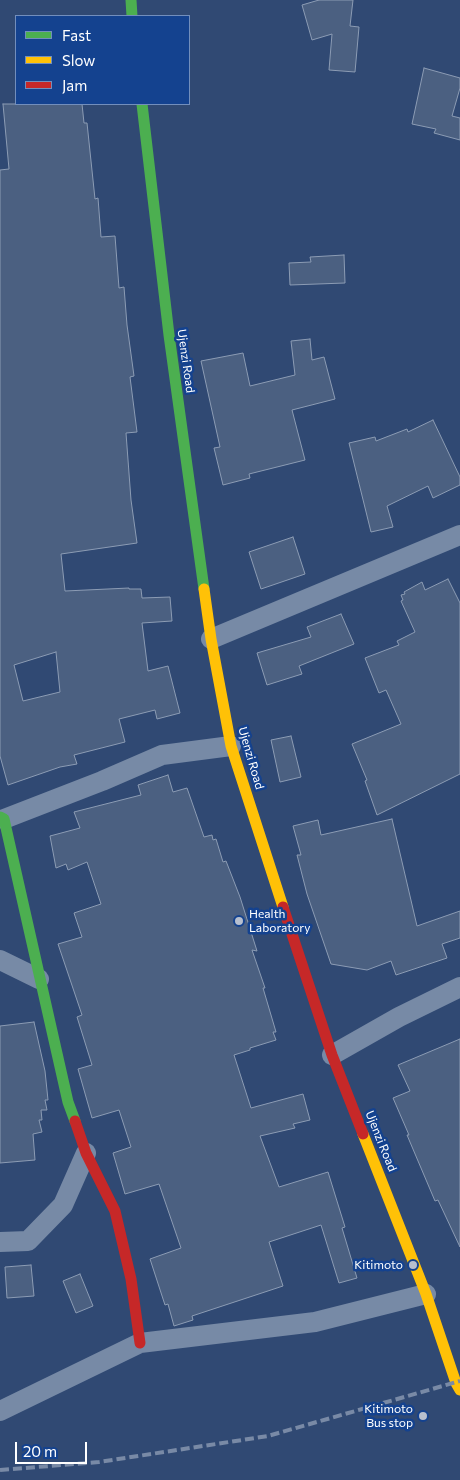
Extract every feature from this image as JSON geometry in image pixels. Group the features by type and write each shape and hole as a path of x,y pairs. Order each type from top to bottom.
{"street":[{"path":"131,0 132,15"},
{"name":"Ujenzi Road","path":"142,105 168,335 211,639 231,746 332,1055 426,1294 460,1390"},
{"path":"211,639 460,534"},
{"path":"140,1343 131,1279 114,1211 86,1153 68,1102 2,818 102,781 162,755 231,746"},
{"path":"0,960 39,979"},
{"path":"332,1055 407,1013 460,988"},
{"path":"0,1242 28,1241 35,1234 62,1205 86,1153"},
{"path":"0,1411 140,1343 315,1322 426,1294"}],"building":[{"path":"319,0 353,0 350,26 359,27 355,72 329,70 332,34 312,40 302,5"},
{"path":"424,68 460,78 460,88 452,116 460,118 460,140 434,133 436,129 412,124"},
{"path":"3,104 82,105 84,123 87,123 95,199 98,198 101,237 115,236 119,288 124,287 134,376 130,377 137,432 126,433 131,500 137,543 61,554 65,591 129,588 141,589 142,598 170,597 172,621 142,623 148,671 168,666 180,713 157,719 155,710 119,719 125,742 74,755 77,764 60,767 8,785 0,756 0,170 9,169","holes":["56,652 60,692 23,701 14,665"]},
{"path":"344,255 345,283 290,285 289,263 311,262 310,257"},
{"path":"310,339 312,360 324,357 335,399 292,410 305,460 249,474 250,478 223,485 214,448 220,447 201,361 243,353 250,386 295,375 291,341"},
{"path":"433,420 460,477 460,485 433,498 428,486 387,506 393,527 371,532 349,443 375,437 376,441 407,429 408,432"},
{"path":"293,537 305,574 261,589 249,552"},
{"path":"448,579 460,603 460,774 377,815 365,781 367,780 352,744 401,724 386,690 379,693 365,658 399,645 397,641 415,632 401,601 403,600 401,595 405,594 404,592 422,582 425,590"},
{"path":"341,614 354,644 299,666 302,674 267,685 257,653 311,637 307,627"},
{"path":"291,736 301,777 280,782 271,740"},
{"path":"168,775 173,792 187,788 204,837 212,835 213,840 216,839 223,862 226,861 240,897 257,951 252,950 265,988 263,988 276,1032 273,1032 276,1040 234,1055 251,1108 303,1094 310,1120 293,1124 295,1128 260,1136 279,1187 328,1172 345,1227 342,1228 357,1278 339,1283 321,1225 269,1242 283,1286 192,1316 193,1320 174,1326 168,1304 165,1305 150,1259 181,1248 159,1184 125,1194 113,1153 131,1147 119,1110 92,1118 78,1069 92,1065 77,1017 82,1015 58,944 82,937 74,913 101,904 87,862 68,870 66,864 56,868 50,836 80,828 74,812 141,795 138,785"},
{"path":"392,819 417,926 460,911 460,938 442,944 447,958 396,975 391,961 367,970 331,964 307,894 297,855 301,855 293,826 318,820 321,835"},
{"path":"34,1022 45,1071 48,1100 45,1100 47,1110 41,1110 42,1120 39,1120 42,1132 33,1134 35,1160 0,1163 0,1026"},
{"path":"460,1039 460,1247 438,1200 435,1201 393,1098 410,1091 398,1065"},
{"path":"31,1265 34,1296 7,1298 5,1267"},
{"path":"80,1274 93,1306 76,1313 63,1281"}],"railway":[{"path":"0,1470 99,1462 268,1436 460,1381"}],"traffic: fast":[{"path":"131,0 132,15"},
{"path":"142,105 169,335 204,589"},
{"path":"0,817 4,819 68,1102 75,1121"}],"traffic: slow":[{"path":"204,589 211,639 231,746 283,907"},
{"path":"363,1134 426,1294 460,1390"}],"traffic: jam":[{"path":"283,907 332,1055 363,1134"},
{"path":"75,1121 86,1153 115,1211 131,1279 140,1343"}],"place":[{"name":"Health Laboratory","path":"239,921"},
{"name":"Kitimoto","path":"413,1265"},
{"name":"Kitimoto Bus stop","path":"423,1416"}]}
